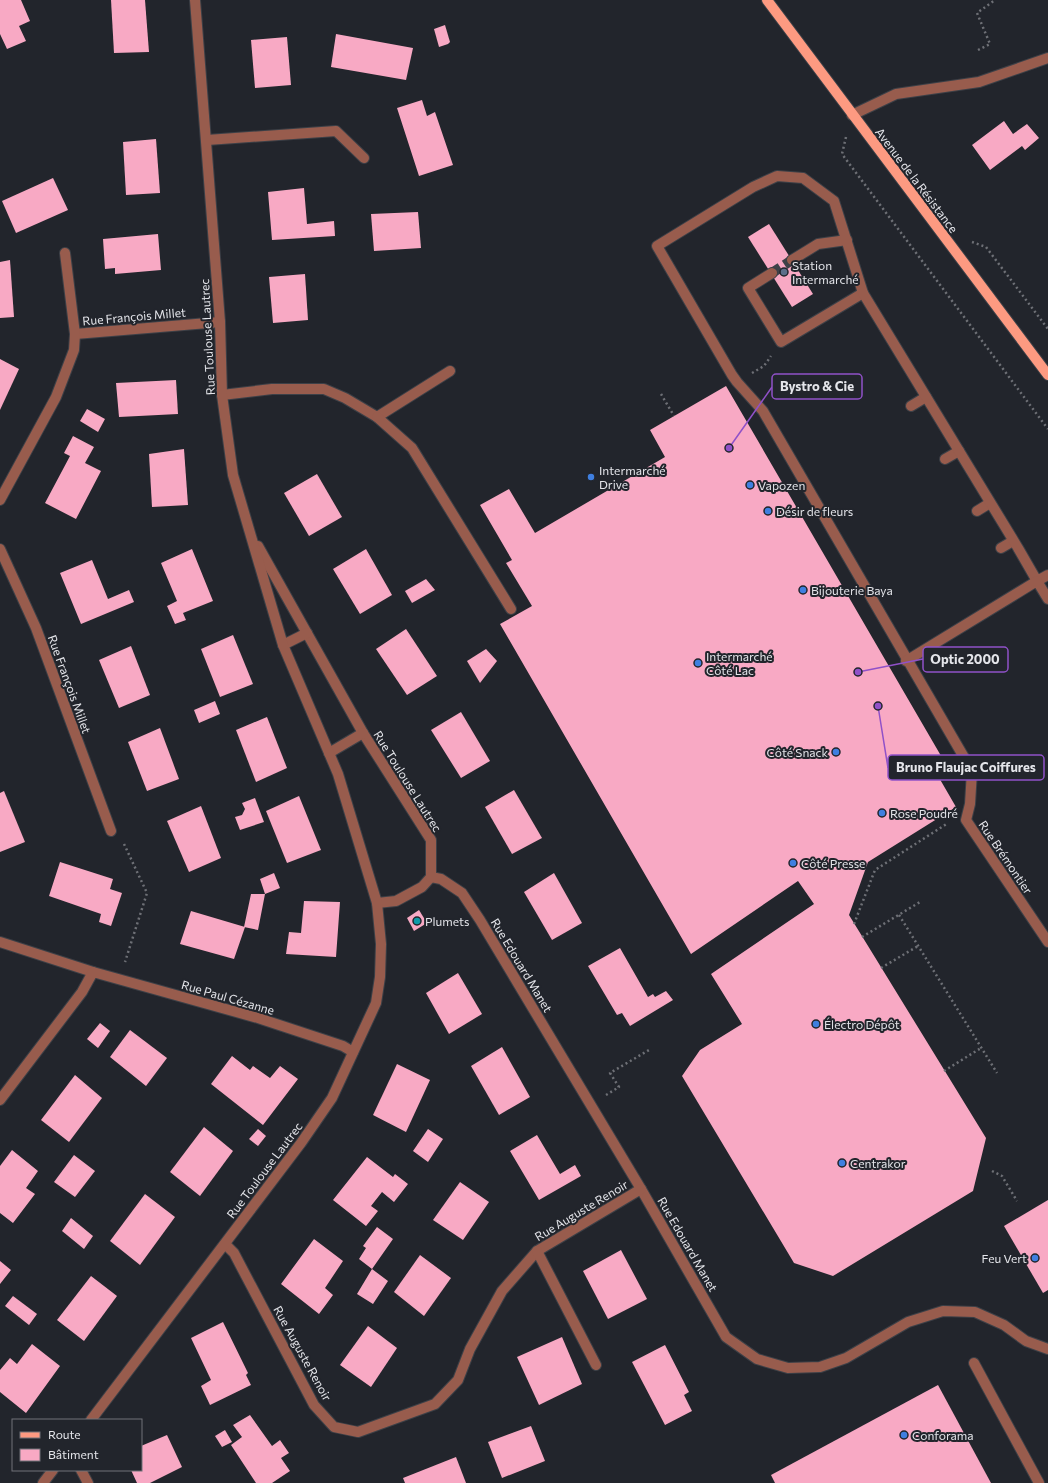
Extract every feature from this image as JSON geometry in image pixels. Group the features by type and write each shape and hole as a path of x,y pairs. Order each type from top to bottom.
{"main road":[{"name":"Avenue de la Résistance","path":"767,0 940,233 1048,375"}],"street":[{"name":"Rue Toulouse Lautrec","path":"92,1419 301,1143 332,1098 376,1003 380,977 381,944 377,903 338,774 283,645 233,475 222,395 220,322 195,0"},
{"path":"852,115 896,94 979,82 1048,58"},
{"path":"207,140 336,131 364,158"},
{"name":"Rue Brémontier","path":"847,240 834,201 803,178 777,176 753,187 657,246 732,375 763,411 906,661 972,771 970,804 966,820 1048,942"},
{"path":"792,260 818,244 847,240 863,293 1048,599"},
{"name":"Rue François Millet","path":"0,500 56,397 74,350 75,334 65,253"},
{"path":"772,273 748,288 781,342 863,293"},
{"name":"Rue François Millet","path":"75,334 220,322"},
{"path":"377,417 450,371"},
{"path":"222,395 272,389 324,390 345,398 377,417 412,448 511,609"},
{"path":"911,406 926,397"},
{"path":"945,459 959,451"},
{"path":"978,511 990,503"},
{"name":"Rue Toulouse Lautrec","path":"249,530 363,733 431,840 431,877"},
{"path":"1001,548 1013,541"},
{"name":"Rue François Millet","path":"0,549 36,628 111,831"},
{"path":"906,661 1048,575"},
{"path":"283,645 307,634"},
{"name":"Rue Toulouse Lautrec","path":"329,752 363,733"},
{"path":"377,903 396,901 422,888 431,877"},
{"name":"Rue Edouard Manet","path":"431,877 441,879 462,893 641,1189 726,1336 757,1359 788,1368 820,1367 846,1358 908,1322 943,1311 975,1312 1004,1325 1026,1341 1048,1349"},
{"name":"Rue Paul Cézanne","path":"0,942 120,980 258,1018 343,1046 353,1052"},
{"path":"0,1100 82,992 93,972"},
{"name":"Rue Auguste Renoir","path":"225,1244 234,1253 314,1405 334,1427 358,1432 435,1404 458,1380 470,1349 502,1291 537,1251 641,1189"},
{"path":"537,1251 596,1365"},
{"path":"974,1363 1039,1483"},
{"path":"43,1483 52,1471"},
{"path":"82,1471 88,1483"}],"path":[{"path":"978,50 990,44 977,13 995,0"},
{"path":"852,115 842,154 1048,429"},
{"path":"940,233 986,247 1048,329"},
{"path":"661,394 674,416"},
{"path":"854,924 875,870 950,822"},
{"path":"111,831 124,844 147,893 120,980"},
{"path":"862,937 920,902"},
{"path":"899,915 997,1073"},
{"path":"881,968 918,946"},
{"path":"944,1071 981,1048"},
{"path":"618,1087 610,1073 649,1050"},
{"path":"992,1170 1002,1176 1017,1201"}],"building":[{"path":"0,0 21,0 30,21 19,26 26,41 7,49 0,34"},
{"path":"111,0 145,0 149,52 114,53"},
{"path":"445,25 450,42 439,47 434,29"},
{"path":"336,34 413,48 406,80 331,67"},
{"path":"287,37 291,85 255,88 251,40"},
{"path":"422,100 427,116 435,112 453,165 419,176 397,108"},
{"path":"1004,121 1013,134 1027,124 1039,138 1025,150 1022,146 990,170 972,145"},
{"path":"156,139 160,193 126,195 123,142"},
{"path":"53,178 68,210 16,233 2,201"},
{"path":"304,188 307,224 334,221 335,236 272,240 268,192"},
{"path":"418,212 421,248 374,251 371,214"},
{"path":"769,224 813,294 792,307 748,237"},
{"path":"158,234 161,270 115,274 115,268 105,269 103,239"},
{"path":"10,260 14,317 0,318 0,262"},
{"path":"305,274 308,320 273,323 269,277"},
{"path":"0,359 19,369 0,410"},
{"path":"176,380 178,414 119,417 116,383"},
{"name":"Intermarché Côté Lac","path":"726,386 944,761 934,769 956,807 868,862 849,915 986,1138 973,1191 833,1276 794,1263 682,1076 700,1050 742,1024 711,974 814,904 798,881 691,954 500,624 532,606 506,563 512,560 480,505 509,489 535,533 665,457 650,430"},
{"path":"87,409 105,419 98,432 80,421"},
{"path":"73,436 94,447 85,463 101,471 76,519 45,503 70,456 64,453"},
{"path":"184,449 188,505 152,507 149,454"},
{"path":"317,474 342,517 309,536 284,493"},
{"path":"192,549 213,601 183,613 186,620 175,624 167,606 177,601 161,563"},
{"path":"366,549 392,595 360,614 333,569"},
{"path":"92,560 108,599 129,590 134,602 81,624 60,573"},
{"path":"426,579 435,590 412,603 405,591"},
{"path":"406,629 437,676 407,695 376,649"},
{"path":"233,635 253,684 220,697 201,649"},
{"path":"131,646 150,695 119,708 99,660"},
{"path":"486,649 497,661 480,683 467,661"},
{"path":"215,701 220,714 199,723 194,710"},
{"path":"461,712 490,761 461,778 431,730"},
{"path":"267,717 287,768 256,782 236,730"},
{"path":"160,728 179,779 147,791 128,742"},
{"path":"514,790 542,838 512,854 485,807"},
{"path":"4,791 25,842 0,852 0,793"},
{"path":"299,796 321,850 287,863 266,811"},
{"path":"255,798 264,822 240,830 235,817 242,815 245,809 242,803"},
{"path":"201,806 221,858 189,872 167,821"},
{"path":"60,862 113,879 110,889 122,893 111,926 99,922 101,914 49,896"},
{"path":"274,873 280,888 265,894 260,879"},
{"path":"554,873 582,923 552,940 524,892"},
{"path":"251,894 265,894 258,930 244,927"},
{"path":"304,901 340,902 336,957 286,954 289,932 301,933"},
{"name":"Plumets","path":"419,910 427,923 414,931 407,918"},
{"path":"191,911 245,927 234,959 180,944"},
{"path":"620,948 648,997 653,994 655,997 666,991 673,1000 630,1026 622,1013 617,1015 588,966"},
{"path":"458,973 482,1014 449,1034 426,993"},
{"path":"100,1023 110,1031 98,1048 87,1039"},
{"path":"130,1030 167,1058 146,1086 110,1057"},
{"path":"502,1047 530,1097 499,1115 471,1066"},
{"path":"232,1056 250,1070 253,1066 270,1078 280,1066 298,1079 263,1125 211,1084"},
{"path":"397,1064 430,1080 406,1132 373,1115"},
{"path":"75,1075 102,1098 69,1142 41,1120"},
{"path":"204,1127 233,1151 200,1196 170,1172"},
{"path":"258,1129 266,1136 258,1146 249,1139"},
{"path":"428,1129 443,1139 428,1162 413,1151"},
{"path":"537,1135 560,1174 575,1165 581,1176 539,1200 510,1151"},
{"path":"12,1150 38,1171 26,1188 35,1194 13,1223 0,1213 0,1166"},
{"path":"74,1155 95,1171 75,1197 54,1182"},
{"path":"367,1157 393,1177 395,1174 408,1184 394,1202 382,1192 371,1206 378,1211 366,1226 333,1200"},
{"path":"460,1182 489,1202 463,1240 433,1220"},
{"path":"145,1194 175,1217 140,1265 110,1241"},
{"name":"Feu Vert","path":"1048,1200 1048,1290 1043,1293 1004,1226"},
{"path":"71,1218 93,1236 84,1249 62,1231"},
{"path":"377,1227 393,1239 372,1269 359,1259 366,1248 363,1246"},
{"path":"314,1239 343,1261 325,1288 333,1295 319,1314 281,1284"},
{"path":"621,1250 647,1299 608,1319 583,1271"},
{"path":"420,1255 451,1278 424,1316 394,1292"},
{"path":"0,1261 11,1270 0,1284"},
{"path":"372,1269 388,1281 373,1304 357,1294"},
{"path":"91,1276 117,1296 84,1341 57,1320"},
{"path":"13,1296 37,1314 29,1325 5,1306"},
{"path":"223,1322 248,1373 246,1375 251,1385 210,1405 201,1386 211,1380 191,1338"},
{"path":"368,1326 397,1348 371,1387 340,1365"},
{"path":"562,1337 582,1384 539,1405 517,1357"},
{"path":"32,1344 60,1366 26,1413 0,1392 0,1370 10,1358 17,1364"},
{"path":"665,1345 689,1392 684,1395 692,1411 665,1425 632,1362"},
{"name":"Conforama","path":"938,1385 991,1483 775,1483 771,1475"},
{"path":"250,1415 272,1446 280,1440 289,1453 281,1458 290,1471 272,1483 256,1483 231,1445 242,1437 233,1425"},
{"path":"531,1426 545,1461 502,1478 488,1442"},
{"path":"225,1430 232,1442 222,1447 215,1436"},
{"path":"167,1435 182,1467 150,1483 137,1483 131,1471 142,1471 142,1446"},
{"path":"456,1457 466,1483 405,1483 403,1478"}],"tunnel":[{"path":"772,273 792,260"}],"place":[{"name":"Station Intermarché","path":"784,272"},
{"name":"Bystro & Cie","path":"729,448"},
{"name":"Intermarché Drive","path":"591,477"},
{"name":"Vapozen","path":"750,485"},
{"name":"Désir de fleurs","path":"768,511"},
{"name":"Bijouterie Baya","path":"803,590"},
{"name":"Intermarché Côté Lac","path":"698,663"},
{"name":"Optic 2000","path":"858,672"},
{"name":"Bruno Flaujac Coiffures","path":"878,706"},
{"name":"Côté Snack","path":"836,752"},
{"name":"Rose Poudré","path":"882,813"},
{"name":"Côté Presse","path":"793,863"},
{"name":"Plumets","path":"417,921"},
{"name":"Électro Dépôt","path":"816,1024"},
{"name":"Centrakor","path":"842,1163"},
{"name":"Feu Vert","path":"1035,1258"},
{"name":"Conforama","path":"904,1435"}]}
